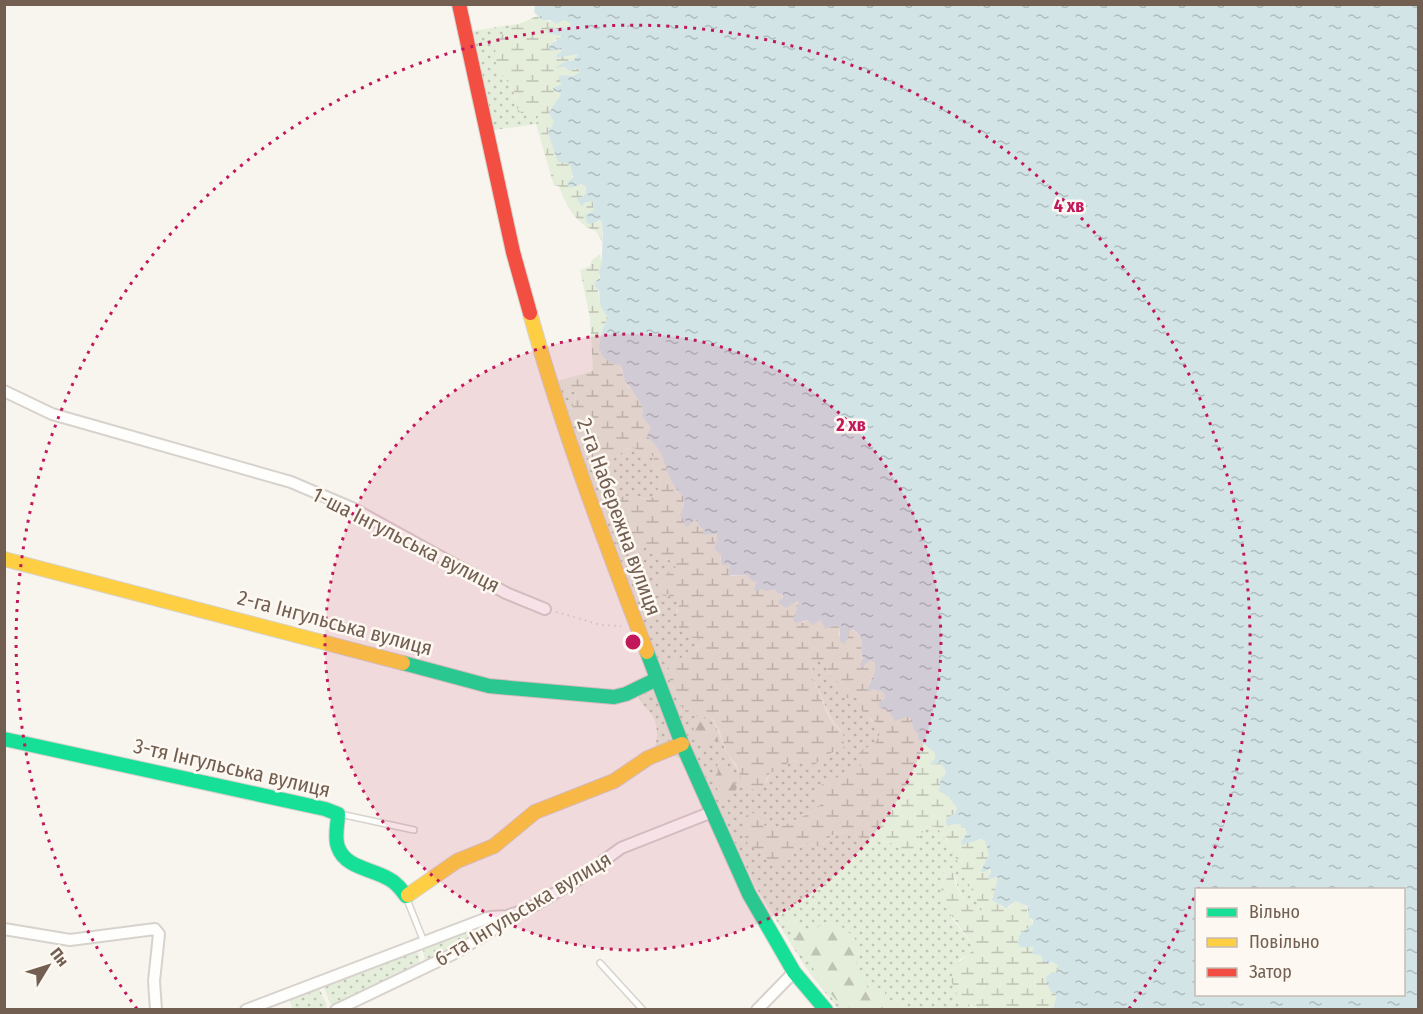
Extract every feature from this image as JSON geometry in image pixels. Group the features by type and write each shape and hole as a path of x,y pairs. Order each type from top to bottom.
{"street":[{"name":"2-га Набережна вулиця","path":"459,4 513,252 548,378 582,481 682,744 749,894 794,972 826,1010"},
{"name":"1-ша Інгульська вулиця","path":"4,391 27,403 72,420 291,482 352,508 506,593 545,609"},
{"name":"2-га Інгульська вулиця","path":"4,559 501,688 614,697 657,679"},
{"name":"3-тя Інгульська вулиця","path":"4,739 325,809 338,814 337,839 342,857 392,879 401,885 406,896"},
{"path":"406,896 457,861 494,846 536,812 614,781 648,758 682,744"},
{"name":"6-та Інгульська вулиця","path":"336,1010 453,954 496,928 507,916 530,908 579,879 621,848 712,812"},
{"path":"246,1010 490,917 507,916"},
{"path":"4,929 70,940 155,929 159,934 154,981 156,1010"},
{"path":"757,1010 794,972"}],"lane":[{"path":"338,814 414,830"},
{"path":"406,896 424,943"},
{"path":"600,963 644,1010"}],"path":[{"path":"545,609 601,625 637,626"}],"green space":[{"path":"537,16 556,24 565,20 572,24 568,29 555,35 564,36 554,41 561,52 556,55 557,58 578,54 574,60 567,61 561,68 566,67 569,71 578,68 580,72 573,76 561,75 562,84 559,91 561,94 552,109 554,122 551,129 562,162 572,167 571,188 584,184 586,192 582,196 584,203 592,201 594,204 590,214 602,222 602,242 596,231 577,219 564,200 559,186 554,186 536,124 538,116 535,113 521,113 516,107 512,88 495,61 495,49 491,35 496,32 504,35 510,28"},
{"path":"523,23 506,34 497,51 496,60 512,88 516,107 521,113 535,113 539,117 536,124 494,130 473,31"},
{"path":"600,254 598,292 608,318 602,330 602,340 621,365 627,386 631,388 643,408 642,416 651,428 647,435 660,453 674,486 684,497 684,521 689,524 698,521 703,528 703,535 717,534 714,545 721,555 720,560 730,565 730,576 747,575 761,588 774,589 777,594 782,593 781,600 790,605 799,602 795,614 802,623 808,620 810,622 821,620 828,628 837,625 840,629 838,635 848,638 847,632 851,629 861,637 862,667 871,660 875,663 875,671 868,685 883,692 885,697 881,700 894,717 910,717 914,730 918,733 918,739 935,753 935,758 930,764 940,763 946,771 940,782 940,788 957,808 955,813 946,819 961,825 966,830 967,833 962,839 985,841 990,854 983,866 991,872 988,877 999,877 995,894 992,897 1003,907 1009,907 1016,901 1026,908 1033,924 1020,936 1020,947 1035,947 1042,962 1057,963 1056,972 1046,976 1046,980 1057,994 1053,1009 980,1009 964,1002 959,997 951,981 953,973 958,964 975,948 943,904 941,888 945,877 945,867 951,868 956,885 975,912 978,914 982,910 947,839 936,827 928,826 920,835 913,855 906,854 895,844 881,841 872,843 853,834 839,832 831,836 820,847 809,843 797,847 789,860 777,865 769,862 763,853 748,845 743,820 749,812 757,814 764,825 772,831 814,811 820,806 820,798 815,791 824,783 861,767 859,754 864,748 873,747 881,732 877,724 859,708 859,698 840,698 838,693 841,683 835,681 820,661 814,662 811,677 818,688 829,717 844,737 844,747 824,757 814,766 796,760 776,773 771,771 761,788 754,790 742,782 736,764 727,753 712,718 688,715 679,703 667,672 676,658 682,658 693,646 697,648 702,644 697,638 690,637 681,631 677,621 680,603 667,594 666,596 661,595 660,581 676,567 668,559 648,552 646,547 638,545 622,549 613,538 610,525 612,511 618,498 626,496 654,498 660,479 653,464 654,459 648,454 645,461 634,448 626,449 612,460 590,466 585,459 583,449 598,435 594,429 589,429 583,441 579,442 569,416 576,397 575,392 570,390 564,393 559,389 557,383 557,381 593,371 590,318 580,270 590,266 592,260"},
{"path":"557,386 575,392 576,397 569,416 579,442 589,429 594,428 598,436 588,444 612,460 625,450 632,448 639,451 645,460 648,454 654,459 653,464 660,479 659,487 654,498 638,497 630,548 638,545 646,547 648,552 667,559 676,567 658,585 666,594 681,603 676,612 702,644 681,658 676,658 667,672 679,703 688,715 711,718 739,773 766,783 771,771 789,762 798,761 814,766 821,757 835,753 841,730 831,718 811,677 814,662 820,661 827,666 830,675 841,683 849,698 859,698 870,720 877,724 881,732 873,747 864,748 861,767 815,791 820,798 820,806 814,811 772,831 764,825 757,814 748,845 763,853 769,862 789,860 797,847 808,843 820,847 839,832 853,834 872,843 880,841 895,844 906,854 913,855 920,835 928,826 936,827 955,853 982,910 978,914 966,903 955,877 944,871 945,877 941,888 953,920 975,948 959,960 970,1007 980,1009 838,1009 806,968 755,886 689,742 589,479"},
{"path":"650,687 681,759 669,756 650,762 656,744 655,721 638,695"},
{"path":"698,721 711,726 718,738 717,741 698,743 694,726"},
{"path":"724,760 737,787 726,802 720,799 714,778 718,772 717,765"},
{"path":"788,911 809,933 830,921 847,931 858,946 855,971 870,990 880,988 885,992 887,1002 897,1003 905,1009 862,1009 841,1004 827,988 799,945 787,920"},
{"path":"487,921 499,921 455,949 425,962 423,948"},
{"path":"414,951 418,953 420,965 335,1005 330,1003 323,985"},
{"path":"319,988 327,1005 325,1009 292,1009 289,997"}],"water":[{"path":"535,5 1418,5 1418,1009 1053,1009 1057,994 1051,992 1046,976 1056,972 1057,964 1052,962 1044,964 1040,955 1032,954 1034,947 1020,947 1017,942 1021,933 1033,924 1027,906 1016,901 1006,908 992,900 998,878 988,877 990,869 981,871 989,854 985,841 981,839 962,845 961,841 967,833 964,828 957,824 948,826 946,824 946,819 955,813 957,808 948,796 939,791 941,777 946,771 940,763 930,764 935,758 935,753 918,739 918,733 914,730 910,717 895,721 890,712 880,708 878,704 885,697 883,692 867,690 875,671 875,663 871,660 862,667 860,665 863,658 860,636 852,629 848,632 845,644 840,641 840,629 837,625 825,629 821,620 812,625 808,620 795,623 793,620 799,602 786,608 778,603 783,597 782,593 778,594 774,589 756,591 754,589 757,582 751,580 747,575 728,575 730,565 721,563 721,555 714,548 717,534 703,535 703,528 697,521 693,521 687,527 684,524 680,515 684,506 684,497 674,486 660,453 647,435 651,428 642,416 643,408 625,382 621,365 612,364 603,357 599,349 602,330 608,318 601,307 599,291 594,285 600,278 602,222 600,220 587,223 585,215 593,211 594,204 592,201 584,203 582,207 577,199 586,192 585,186 581,184 571,188 567,183 573,177 570,164 558,162 548,133 554,122 549,113 561,94 553,88 562,84 558,78 561,75 573,76 580,72 577,68 569,71 565,67 555,68 564,62 574,60 578,54 557,58 556,55 561,52 560,49 551,51 549,46 563,36 548,33 547,30 563,27 568,29 571,24 565,20 556,24 550,20 542,20 534,12"}],"traffic: fast":[{"path":"647,652 682,744 749,894 794,972 826,1010"},
{"path":"403,663 489,686 614,697 626,694 657,679"},
{"path":"4,739 325,809 338,814 336,839 342,854 353,864 392,881 406,896 408,895"}],"traffic: slow":[{"path":"530,313 570,442 647,652"},
{"path":"4,559 403,663"},
{"path":"408,895 457,861 494,846 535,812 614,781 648,758 682,744"}],"traffic: jam":[{"path":"459,4 513,252 530,313"}]}
